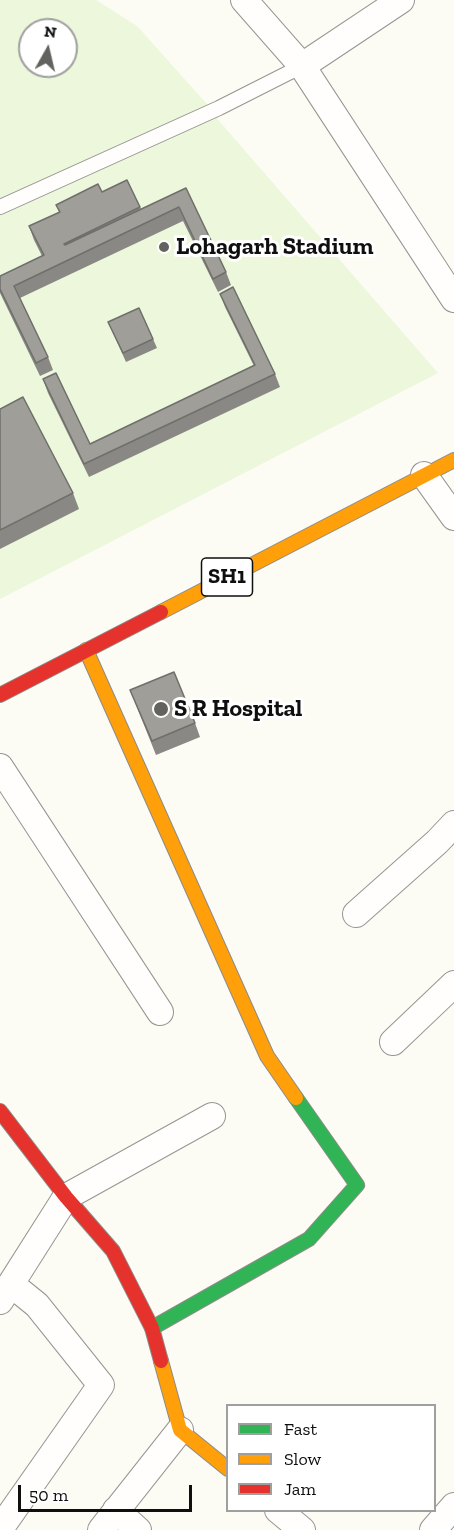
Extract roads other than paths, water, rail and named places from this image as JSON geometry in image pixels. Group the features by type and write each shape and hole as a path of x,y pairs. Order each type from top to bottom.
{"street":[{"path":"244,0 302,66 454,299"},
{"path":"302,66 401,0"},
{"name":"SH1","path":"0,695 454,460"},
{"path":"424,475 454,517"},
{"path":"86,650 267,1056 357,1185 309,1239 152,1328"},
{"path":"0,767 160,1012"},
{"path":"356,914 454,824"},
{"path":"393,1042 454,984"},
{"path":"0,1112 66,1197 113,1251 152,1328 180,1430 226,1467"},
{"path":"2,1520 102,1385 37,1305 5,1293 66,1197 212,1116"},
{"path":"138,1530 108,1520 180,1430"},
{"path":"433,1530 454,1506"},
{"path":"280,1512 302,1530"}],"lane":[{"path":"0,207 219,108 302,66"}],"place":[{"name":"Lohagarh Stadium","path":"164,247"},
{"name":"S R Hospital","path":"161,709"}]}
